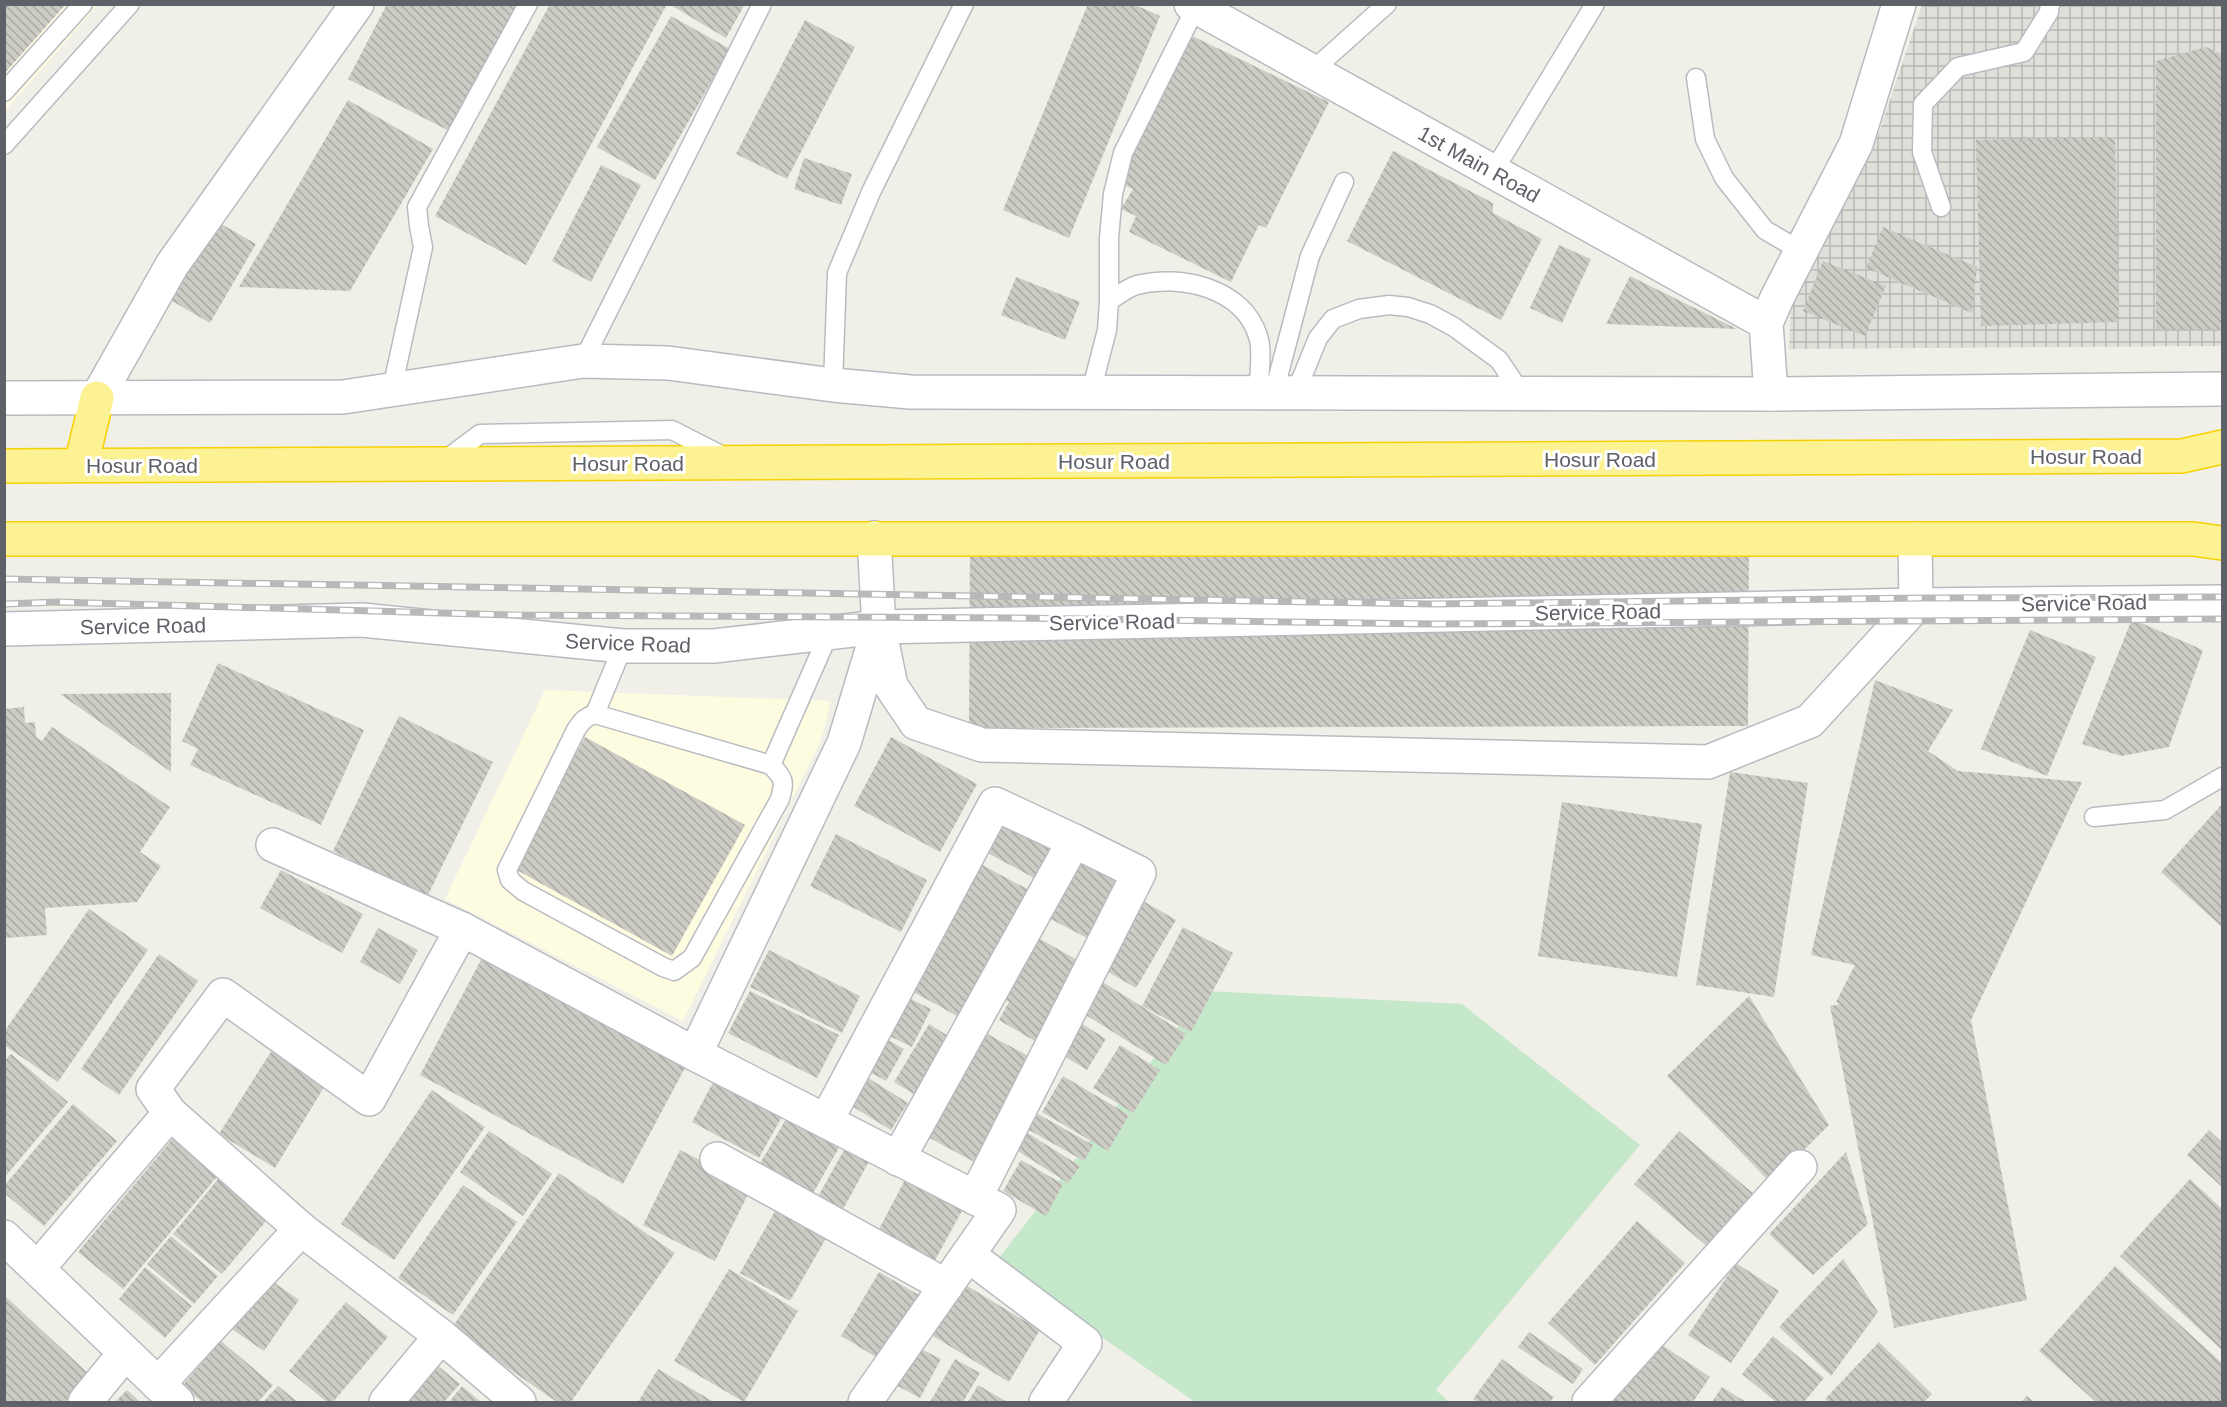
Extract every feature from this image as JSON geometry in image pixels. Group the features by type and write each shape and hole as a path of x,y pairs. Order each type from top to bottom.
{"highway":[{"path":"81,465 97,398"},
{"name":"Hosur Road","path":"4,466 2182,456 2223,447"},
{"path":"2182,456 2223,458"},
{"path":"4,539 2213,539"}],"street":[{"path":"97,398 172,265 357,4"},
{"path":"1771,394 1766,323 1800,251 1856,144 1899,4"},
{"name":"1st Main Road","path":"1194,6 1766,323"},
{"path":"4,398 343,397 583,361 668,363 833,385 910,392 1771,394 2223,389"},
{"path":"874,538 879,627 891,686 916,723 982,745 1708,762 1810,721 1916,605 1915,539"},
{"name":"Service Road","path":"4,629 362,620 622,646 714,646 879,627 1916,605 2223,602"},
{"path":"695,1054 844,743 879,627"},
{"path":"826,1121 995,804 1139,873 975,1198"},
{"path":"898,1159 1074,841"},
{"path":"273,845 462,929 695,1054 999,1210 865,1402"},
{"path":"462,929 369,1099 222,995 153,1089 170,1113 302,1229 441,1336 519,1402"},
{"path":"38,1268 170,1113"},
{"path":"717,1159 946,1286"},
{"path":"1589,1402 1800,1167"},
{"path":"4,1237 167,1393 302,1229"},
{"path":"968,1254 1085,1342 1046,1402"},
{"path":"386,1402 441,1336"},
{"path":"85,1402 125,1353"}],"lane":[{"path":"4,92 83,4"},
{"path":"4,145 130,4"},
{"path":"392,389 423,247 418,226 417,207 528,4"},
{"path":"583,361 762,4"},
{"path":"833,385 837,273 870,192 964,4"},
{"path":"1312,71 1387,4"},
{"path":"1493,171 1595,4"},
{"path":"1941,207 1922,152 1923,104 1959,67 2024,52 2049,12 2050,4"},
{"path":"1091,392 1107,330 1109,238 1112,205 1123,153 1194,6"},
{"path":"1696,78 1705,139 1724,178 1765,230 1800,251"},
{"path":"1276,392 1310,256 1344,182"},
{"path":"1109,301 1134,286 1159,281 1184,282 1210,288 1238,306 1252,321 1276,392"},
{"path":"1276,392 1333,319 1359,309 1389,305 1408,307 1430,314 1454,327 1499,360 1521,393"},
{"path":"771,765 829,633"},
{"path":"595,714 622,646"},
{"path":"595,714 771,765 782,777 784,784 780,799 692,958 674,971 523,891 510,880 507,870 576,730 588,716 595,714"},
{"path":"2094,817 2165,810 2223,777"}],"shaded area":[{"path":"5,5 98,5 5,111"},
{"path":"1922,5 2222,5 2222,346 1789,349 1791,305 1873,150"},
{"path":"545,690 831,701 821,740 683,1021 445,899"}],"green space":[{"path":"1206,991 1462,1004 1640,1145 1436,1390 1449,1402 1195,1402 995,1263"}],"building":[{"path":"4,4 66,4 4,74"},
{"path":"387,4 522,4 455,134 348,79"},
{"path":"550,4 666,6 526,265 435,216"},
{"path":"669,4 745,4 726,38"},
{"path":"1088,4 1133,4 1160,16 1069,238 1003,210"},
{"path":"671,16 730,49 655,180 597,147"},
{"path":"805,20 855,47 787,179 736,154"},
{"path":"1186,33 1329,102 1266,228 1259,225 1231,282 1129,232 1136,216 1121,209 1133,189 1118,182"},
{"path":"2206,47 2222,54 2222,329 2156,329 2156,61"},
{"path":"348,100 433,149 350,291 239,287"},
{"path":"2115,137 2119,322 1981,326 1976,140"},
{"path":"1393,151 1493,203 1493,213 1542,239 1501,320 1347,241"},
{"path":"804,158 852,174 841,205 794,189"},
{"path":"601,165 641,185 591,282 552,261"},
{"path":"211,218 256,244 210,323 165,297"},
{"path":"1883,227 1977,267 1972,313 1866,268"},
{"path":"1559,245 1591,259 1562,323 1530,308"},
{"path":"1823,261 1886,286 1865,336 1803,311"},
{"path":"1630,276 1737,329 1606,324"},
{"path":"1016,277 1080,302 1065,340 1001,315"},
{"path":"1749,541 1748,726 969,728 970,544"},
{"path":"2132,619 2203,650 2169,747 2121,756 2082,744"},
{"path":"2030,630 2096,657 2047,776 1981,749"},
{"path":"218,663 364,730 321,825 190,765 198,749 182,741"},
{"path":"1875,680 1953,710 1928,751 1958,771 2082,782 1971,1020 2027,1300 1894,1328 1830,1006 1840,1004 1836,1002 1855,965 1811,955"},
{"path":"171,693 171,772 60,694"},
{"path":"24,707 25,723 35,722 36,737 42,741 52,727 170,807 140,852 161,866 137,902 45,908 47,935 4,938 4,709"},
{"path":"399,716 493,762 427,897 333,851"},
{"path":"585,737 745,825 672,956 513,868"},
{"path":"891,737 977,784 940,852 854,806"},
{"path":"1730,772 1808,783 1774,997 1696,985"},
{"path":"1562,802 1702,824 1677,977 1538,956"},
{"path":"2222,804 2222,927 2161,872"},
{"path":"999,817 1058,848 1040,881 982,850"},
{"path":"836,834 927,880 901,932 810,886"},
{"path":"1075,847 1124,872 1089,939 1039,913"},
{"path":"975,861 1040,896 970,1023 906,988"},
{"path":"281,870 363,914 342,953 260,908"},
{"path":"1138,898 1176,920 1136,988 1098,966"},
{"path":"89,909 148,950 58,1082 4,1045 4,1032"},
{"path":"1183,927 1233,953 1191,1032 1142,1006"},
{"path":"378,928 418,950 400,984 360,962"},
{"path":"1035,936 1084,964 1038,1043 999,1020 1009,1002 999,996"},
{"path":"769,950 860,996 842,1033 750,987"},
{"path":"159,954 198,981 119,1095 81,1069"},
{"path":"482,958 686,1066 623,1184 420,1075"},
{"path":"1101,981 1186,1034 1166,1065 1081,1012"},
{"path":"750,991 839,1035 817,1078 728,1033"},
{"path":"901,994 931,1009 912,1047 881,1032"},
{"path":"1749,996 1829,1125 1771,1183 1667,1076"},
{"path":"1081,1023 1106,1039 1087,1070 1061,1054"},
{"path":"929,1024 958,1042 924,1100 894,1082"},
{"path":"980,1030 1034,1059 978,1164 924,1135"},
{"path":"880,1035 904,1049 886,1081 861,1067"},
{"path":"1120,1045 1160,1070 1133,1113 1093,1088"},
{"path":"272,1050 326,1084 275,1168 219,1134"},
{"path":"11,1054 68,1102 4,1178 4,1061"},
{"path":"720,1069 788,1106 759,1158 692,1122"},
{"path":"862,1074 908,1103 891,1130 845,1102"},
{"path":"1063,1076 1129,1115 1108,1151 1042,1112"},
{"path":"432,1090 485,1127 394,1260 341,1224"},
{"path":"73,1104 117,1141 44,1226 4,1193 4,1186"},
{"path":"789,1114 841,1144 812,1195 759,1165"},
{"path":"1038,1114 1093,1145 1084,1161 1029,1130"},
{"path":"180,1130 225,1167 123,1289 78,1252"},
{"path":"2209,1130 2222,1142 2222,1187 2187,1155"},
{"path":"489,1131 552,1174 523,1216 460,1172"},
{"path":"1679,1131 1754,1194 1709,1248 1634,1184"},
{"path":"1026,1132 1080,1166 1068,1183 1015,1149"},
{"path":"848,1143 872,1156 841,1213 816,1200"},
{"path":"680,1150 752,1186 715,1261 643,1225"},
{"path":"1846,1152 1868,1224 1813,1275 1769,1234"},
{"path":"1021,1160 1063,1184 1046,1216 1003,1191"},
{"path":"223,1173 272,1214 222,1274 173,1234"},
{"path":"559,1173 675,1253 571,1402 557,1402 451,1329"},
{"path":"907,1176 964,1207 934,1262 878,1231"},
{"path":"2190,1179 2222,1209 2222,1350 2120,1256"},
{"path":"463,1185 517,1222 453,1315 398,1278"},
{"path":"782,1199 832,1228 790,1301 740,1273"},
{"path":"1637,1221 1685,1263 1595,1365 1548,1323"},
{"path":"171,1236 218,1276 194,1304 147,1264"},
{"path":"1843,1259 1878,1312 1831,1376 1779,1327"},
{"path":"1736,1263 1779,1291 1731,1363 1688,1335"},
{"path":"2115,1266 2222,1363 2222,1402 2096,1402 2039,1351"},
{"path":"145,1267 192,1306 165,1338 119,1299"},
{"path":"729,1269 798,1311 744,1402 674,1361"},
{"path":"879,1272 919,1295 881,1360 841,1336"},
{"path":"262,1274 299,1300 264,1351 226,1325"},
{"path":"959,1281 1040,1330 1009,1382 928,1333"},
{"path":"4,1295 90,1375 65,1402 4,1402"},
{"path":"346,1302 388,1337 333,1402 327,1402 289,1371"},
{"path":"1529,1332 1583,1369 1573,1384 1518,1347"},
{"path":"1773,1336 1824,1378 1804,1402 1776,1402 1742,1374"},
{"path":"1653,1339 1710,1377 1693,1402 1610,1402"},
{"path":"221,1341 273,1385 258,1402 202,1402 182,1386"},
{"path":"1879,1342 1932,1394 1924,1402 1829,1402 1825,1399"},
{"path":"911,1344 941,1359 920,1398 892,1383"},
{"path":"955,1359 980,1373 963,1402 930,1402"},
{"path":"1502,1359 1554,1397 1550,1402 1478,1402 1473,1399"},
{"path":"432,1361 460,1384 444,1402 398,1402"},
{"path":"658,1369 714,1402 638,1402"},
{"path":"978,1385 1007,1402 968,1402"},
{"path":"278,1386 298,1402 263,1402"},
{"path":"462,1386 481,1402 449,1402"},
{"path":"1722,1387 1746,1402 1712,1402"},
{"path":"127,1390 140,1402 115,1402"},
{"path":"2027,1396 2034,1402 2021,1402"}],"railway":[{"path":"4,579 1433,604 2222,597"},
{"path":"4,604 57,602 514,615 1014,618 1432,624 2222,619"}]}
